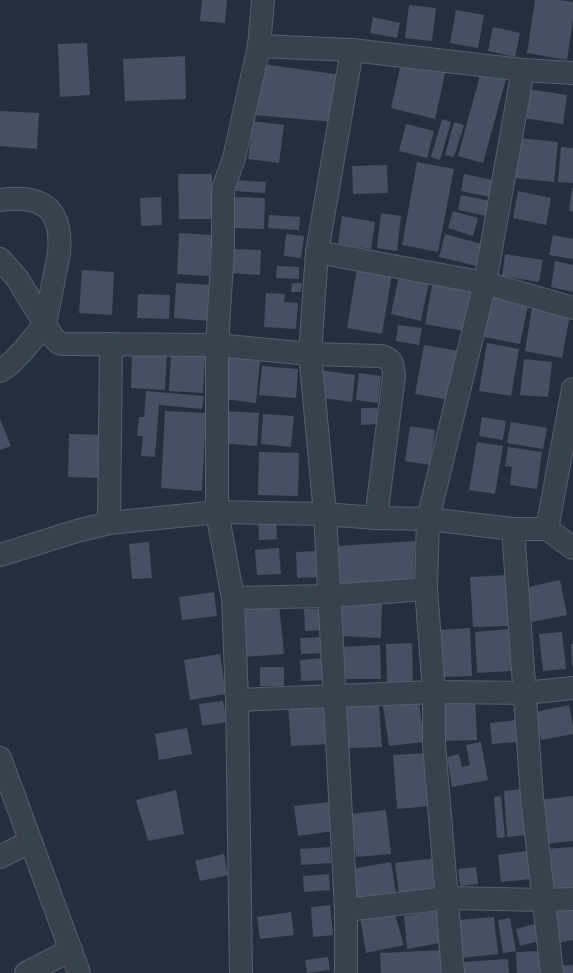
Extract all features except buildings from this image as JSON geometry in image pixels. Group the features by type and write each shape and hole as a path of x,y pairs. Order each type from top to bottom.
{"street":[{"path":"241,973 237,700 233,598 217,512 217,345 223,247 223,189 234,158 259,46 264,0"},
{"path":"259,46 352,50 523,70 573,73"},
{"path":"346,973 346,910 330,596 325,514 310,354 317,252 352,50"},
{"path":"453,973 434,744 434,692 426,589 428,519 485,283 523,70"},
{"path":"0,200 19,198 33,200 43,205 52,212 57,220 60,242 45,324 22,352 0,371"},
{"path":"317,252 485,283 573,308"},
{"path":"0,259 17,278 52,336 59,343 217,345 310,354 381,356 390,359 394,365 394,376 376,518"},
{"path":"109,523 111,344"},
{"path":"547,529 573,389"},
{"path":"0,554 109,523 217,512 325,514 376,518 428,519 513,530 547,529 573,548"},
{"path":"513,530 532,797 552,973"},
{"path":"233,598 330,596 426,589"},
{"path":"237,700 434,692 524,694 573,688"},
{"path":"0,758 79,973"},
{"path":"0,857 31,841"},
{"path":"346,910 447,898 543,900 573,899"},
{"path":"26,973 71,950"}]}
